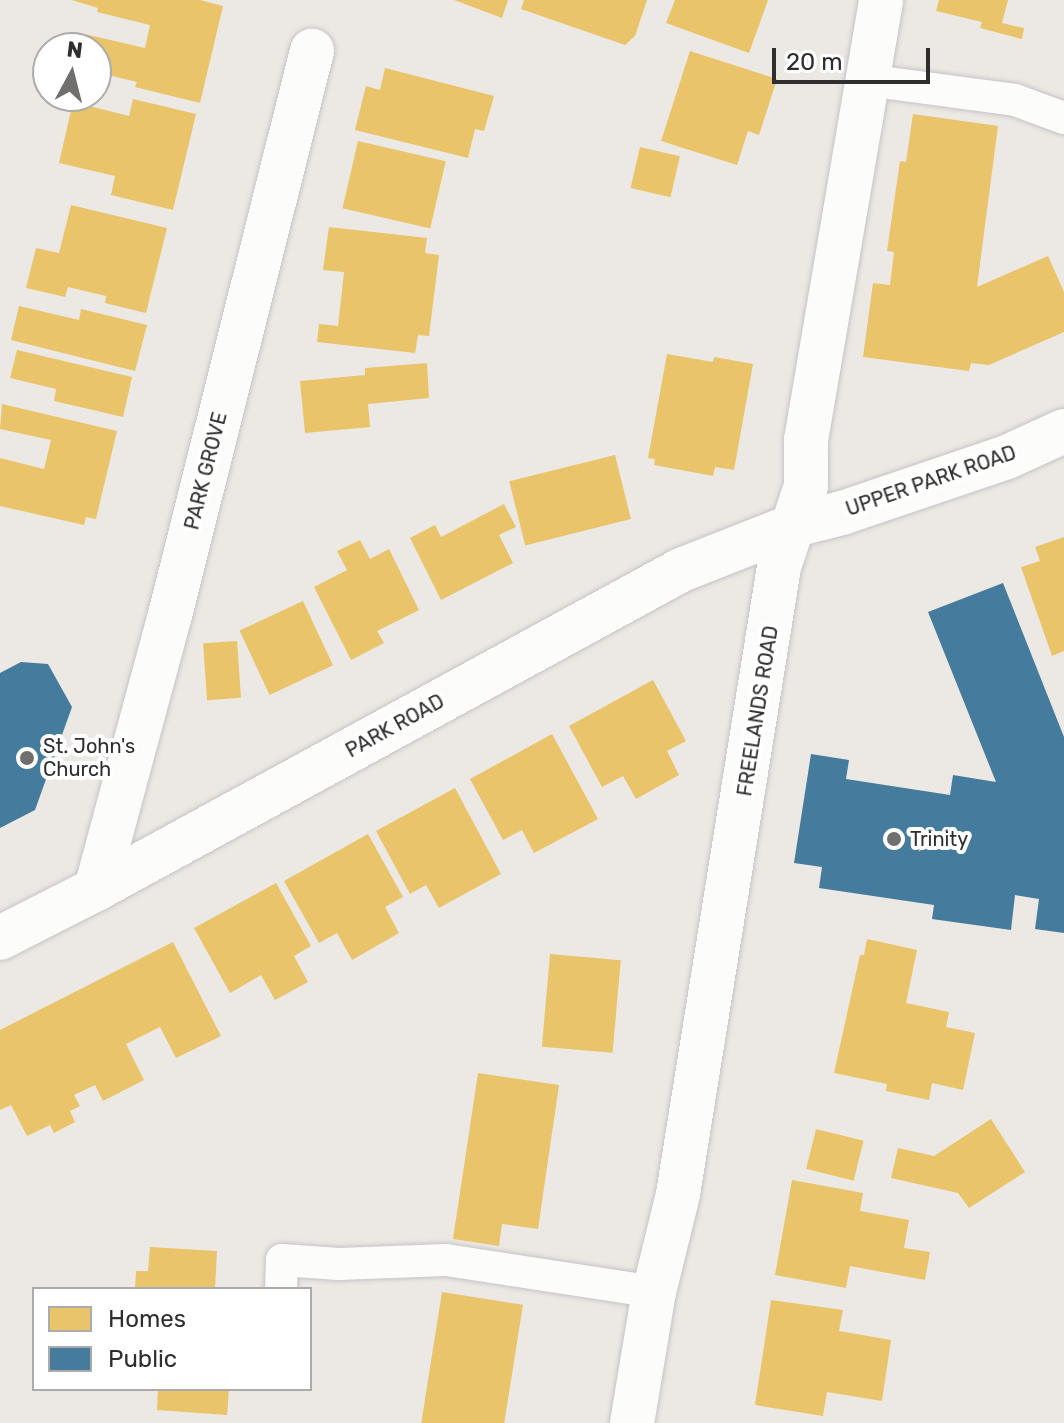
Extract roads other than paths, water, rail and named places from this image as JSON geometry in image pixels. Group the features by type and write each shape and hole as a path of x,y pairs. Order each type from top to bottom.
{"street":[{"name":"FREELANDS ROAD","path":"632,1423 654,1292 678,1194 779,567 806,486 806,440 881,0"},
{"name":"PARK GROVE","path":"96,889 170,615 312,51"},
{"name":"UPPER PARK ROAD","path":"795,525 842,513 1007,457 1064,431"},
{"name":"PARK ROAD","path":"0,938 96,889 681,570 795,525"}],"lane":[{"path":"866,80 1015,100 1064,118"},
{"path":"281,1287 282,1260 339,1264 446,1260 654,1292"}],"place":[{"name":"St. John's Church","path":"27,758"},
{"name":"Trinity","path":"894,839"}]}
